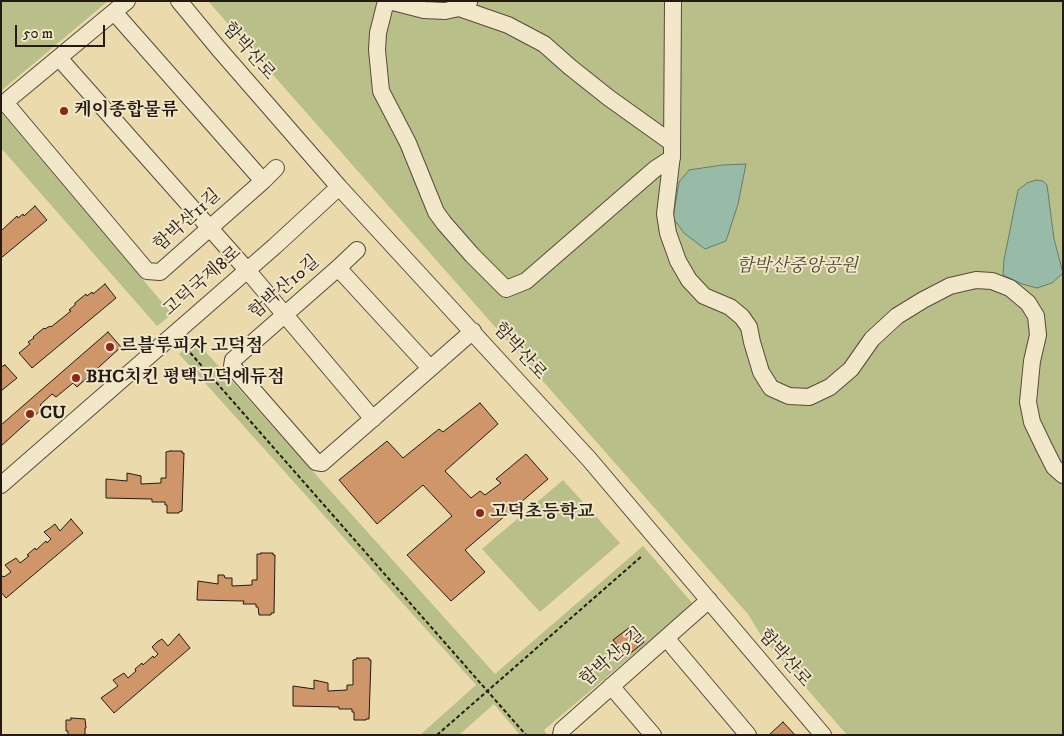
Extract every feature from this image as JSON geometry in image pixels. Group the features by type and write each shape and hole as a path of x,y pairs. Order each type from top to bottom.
{"street":[{"name":"함박산11길","path":"127,1 9,99 8,106 146,271 160,272 276,168"},
{"name":"함박산로","path":"179,1 339,187 589,458 823,735"},
{"path":"387,1 424,10 444,11 465,5 508,25 544,44 672,150 655,169 526,281 506,289 472,255 436,212 408,143 386,104 381,91 377,50 378,33 387,1"},
{"path":"673,1 672,150 665,214 668,234 678,261 689,280 704,296 730,307 742,317 749,327 761,372 771,388 789,396 809,397 830,387 851,369 872,339 897,316 922,300 950,286 976,280 992,281 1010,288 1028,303 1036,316 1038,335 1031,368 1028,402 1032,422 1042,445 1054,467 1063,475"},
{"path":"114,12 263,181"},
{"path":"59,58 247,270 373,419"},
{"name":"고덕국제8로","path":"1,485 339,187"},
{"path":"338,268 357,250"},
{"name":"함박산10길","path":"430,368 338,268 233,360 232,366 316,462 322,463 473,331"},
{"path":"666,638 709,600"},
{"name":"함박산9길","path":"561,735 562,730 666,638 748,735"},
{"path":"611,686 653,735"}],"path":[{"path":"186,348 526,735"},
{"path":"437,735 642,556"}],"green space":[{"path":"1,1 108,1 1,91"},
{"name":"함박산중앙공원","path":"208,1 1063,1 1063,735 847,735 762,637 748,614"},
{"path":"1,112 172,314 157,326 1,148"},
{"path":"195,340 495,674 643,546 693,604 544,730 547,735 520,735 494,704 459,735 420,735 476,685 179,354"},
{"path":"563,480 620,543 540,612 482,549"}],"shaded area":[{"path":"746,164 738,204 726,241 705,249 684,233 673,218 679,182 689,170 722,165"},
{"path":"1036,180 1043,181 1047,185 1054,239 1063,273 1052,283 1037,288 1022,284 1003,275 1004,260 1018,190 1027,183"}],"building":[{"path":"35,206 47,220 1,258 1,231 17,216 18,218 23,214 24,216"},
{"path":"105,284 116,298 32,368 19,353 30,344 28,342 44,328 51,327 71,311 69,310 75,303 86,294 87,296 92,292 93,294"},
{"path":"108,332 121,347 77,387 73,383 56,397 52,394 40,405 43,408 1,446 1,425"},
{"path":"5,365 17,378 1,391 1,367"},
{"path":"480,403 498,424 445,471 471,498 480,491 485,495 501,483 496,479 526,454 548,479 465,550 485,572 451,601 407,555 452,516 423,485 377,524 339,480 387,441 403,458 439,429 443,432"},
{"path":"182,451 184,453 182,511 179,513 167,513 165,502 152,502 152,499 106,498 106,479 127,481 127,473 141,476 141,484 161,483 161,478 166,478 166,452"},
{"path":"71,519 83,533 6,598 1,592 1,577 11,572 5,565 16,558 20,563 35,548 36,550 51,539 44,532 55,524 60,531"},
{"path":"273,553 275,555 274,613 271,613 271,615 259,615 256,604 243,604 244,601 197,600 198,581 218,584 218,575 232,578 232,586 252,585 252,580 257,580 257,554"},
{"path":"630,627 644,642 626,657 613,640"},
{"path":"179,634 190,648 114,713 101,698 118,686 113,680 124,673 128,678 142,663 143,665 158,654 152,647 157,642 162,639 168,646"},
{"path":"369,658 371,660 369,719 354,720 352,709 293,706 293,686 314,689 314,680 328,683 328,691 347,690 347,685 353,685 353,660"},
{"path":"71,718 85,719 85,735 68,735 66,720 71,720"},
{"path":"783,722 795,735 769,735"}],"place":[{"name":"케이종합물류","path":"64,111"},
{"name":"르블루피자 고덕점","path":"110,347"},
{"name":"BHC치킨 평택고덕에듀점","path":"76,378"},
{"name":"CU","path":"30,414"},
{"name":"고덕초등학교","path":"480,513"}]}
